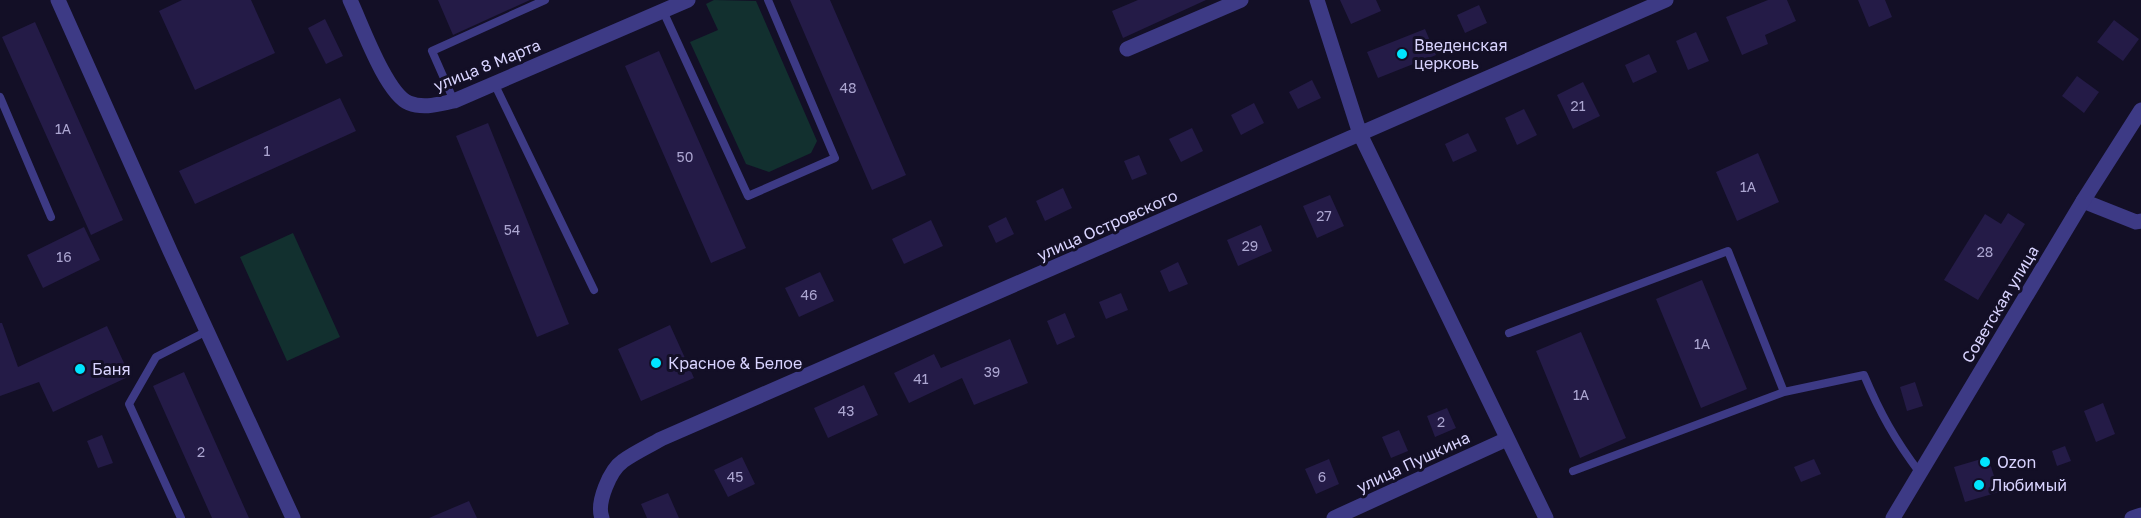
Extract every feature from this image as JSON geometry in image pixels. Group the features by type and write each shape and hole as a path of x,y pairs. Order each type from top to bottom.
{"street":[{"path":"58,0 293,518"},
{"name":"улица 8 Марта","path":"350,0 389,86 407,103 428,107 454,100 688,0"},
{"path":"1127,49 1241,0"},
{"path":"1317,0 1360,134 1546,518"},
{"name":"улица Островского","path":"602,518 600,514 604,490 621,462 661,439 1666,0"},
{"name":"Советская улица","path":"1893,518 2083,201 2141,110"},
{"path":"2083,201 2136,222 2141,221"},
{"name":"улица Пушкина","path":"1335,518 1507,439"},
{"path":"2132,518 2141,514"}],"lane":[{"path":"454,100 432,51 545,0"},
{"path":"663,11 748,196 835,158 768,0"},
{"path":"494,83 594,290"},
{"path":"0,97 51,217"},
{"path":"1509,333 1728,251 1784,392"},
{"path":"181,518 129,404 156,357 207,331"},
{"path":"1573,471 1784,392 1864,375 1898,445 1920,473"}],"green space":[{"path":"714,0 756,1 817,141 811,153 769,172 746,164 690,42 718,30 706,4"},
{"path":"293,233 340,337 287,361 240,257"}],"building":[{"path":"182,0 251,0 275,53 195,90 159,11"},
{"path":"438,0 530,0 453,35"},
{"path":"790,0 830,0 906,175 872,190"},
{"path":"1138,0 1206,0 1123,38 1112,11"},
{"path":"1340,0 1376,0 1381,11 1351,24"},
{"path":"1768,0 1787,0 1796,21 1765,35 1768,44 1742,55 1726,17"},
{"path":"1858,0 1885,0 1892,17 1869,27"},
{"path":"1479,5 1487,23 1465,33 1457,15"},
{"path":"325,19 343,56 326,64 308,28"},
{"path":"2114,20 2139,39 2123,61 2097,42"},
{"path":"35,22 123,220 91,235 2,37"},
{"name":"Введенская церковь","path":"1425,29 1436,55 1378,78 1367,52"},
{"path":"1696,32 1709,61 1688,70 1676,41"},
{"path":"659,51 746,248 711,263 625,66"},
{"path":"1649,54 1657,72 1633,83 1625,65"},
{"path":"2077,76 2099,92 2084,113 2062,96"},
{"path":"1312,80 1321,98 1298,109 1289,92"},
{"path":"1583,82 1600,116 1573,129 1557,95"},
{"path":"340,98 356,131 195,204 179,171"},
{"path":"1254,103 1264,123 1241,135 1231,115"},
{"path":"1524,109 1537,135 1517,145 1505,118"},
{"path":"488,123 569,324 537,337 456,136"},
{"path":"1192,128 1203,151 1181,162 1169,139"},
{"path":"1468,133 1477,151 1453,162 1445,144"},
{"path":"1758,153 1779,202 1737,221 1716,172"},
{"path":"1139,155 1147,174 1132,180 1124,161"},
{"path":"1063,188 1072,208 1045,221 1036,201"},
{"path":"1330,195 1344,226 1317,238 1303,206"},
{"path":"2008,213 2025,224 1978,300 1944,280 1985,214 2001,224"},
{"path":"1006,217 1014,234 996,243 988,226"},
{"path":"931,220 943,246 904,264 892,239"},
{"path":"1261,225 1272,251 1238,266 1227,240"},
{"path":"84,227 100,260 43,288 27,255"},
{"path":"1178,262 1188,284 1169,292 1160,271"},
{"path":"820,272 834,301 799,317 785,288"},
{"path":"1702,280 1747,389 1701,408 1656,299"},
{"path":"1121,293 1128,310 1106,319 1099,302"},
{"path":"1065,313 1075,337 1057,345 1047,321"},
{"name":"Баня","path":"0,323 2,323 18,367 107,326 130,376 53,412 39,382 0,396"},
{"name":"Красное & Белое","path":"670,325 694,378 641,401 618,349"},
{"path":"1581,332 1626,438 1580,458 1536,351"},
{"path":"1010,339 1028,383 974,405 962,378 909,403 894,373 934,354 941,368"},
{"path":"184,372 249,518 212,518 153,386"},
{"path":"1915,382 1923,406 1907,411 1900,387"},
{"path":"864,385 878,415 828,438 814,408"},
{"path":"2103,403 2115,434 2096,442 2084,411"},
{"path":"1447,408 1456,428 1435,437 1427,416"},
{"path":"1399,430 1408,451 1391,458 1382,437"},
{"path":"102,435 113,463 98,468 87,441"},
{"path":"2065,446 2071,461 2057,466 2052,451"},
{"path":"742,457 755,484 728,497 714,470"},
{"path":"1988,457 1999,492 1965,502 1954,467"},
{"path":"1329,459 1339,484 1316,494 1305,469"},
{"path":"1814,459 1821,474 1801,482 1794,467"},
{"path":"668,493 679,518 647,518 641,504"},
{"path":"469,501 477,518 429,518"}],"place":[{"name":"Введенская церковь","path":"1402,54"},
{"name":"Красное & Белое","path":"656,363"},
{"name":"Баня","path":"80,369"},
{"name":"Ozon","path":"1985,462"},
{"name":"Любимый","path":"1979,485"}]}
